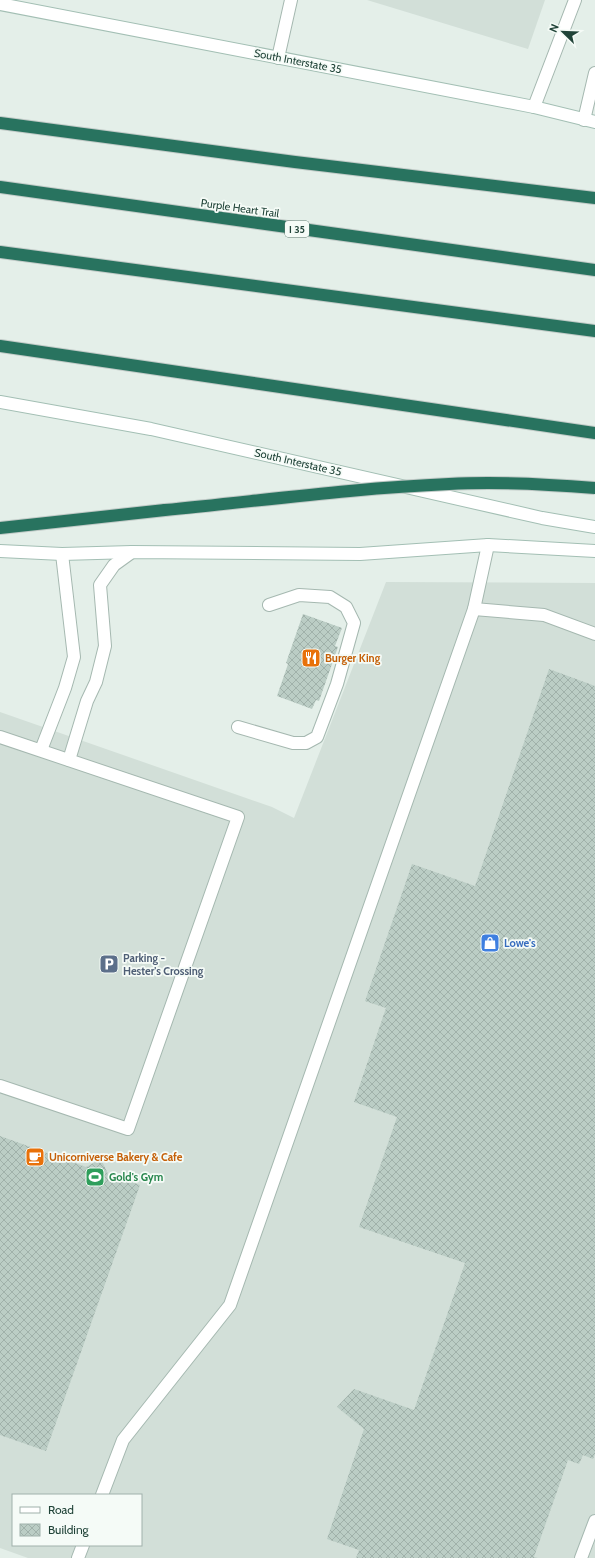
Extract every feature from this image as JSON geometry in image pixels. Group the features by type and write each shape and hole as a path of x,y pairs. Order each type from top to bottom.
{"highway":[{"path":"0,123 295,162 595,198"},
{"name":"Purple Heart Trail","path":"0,187 595,270"},
{"path":"0,252 595,331"},
{"path":"0,346 595,433"},
{"path":"0,528 355,489 451,483 548,484 595,488"}],"main road":[{"path":"278,58 291,0"},
{"path":"534,107 574,0"},
{"name":"South Interstate 35","path":"0,4 534,107 590,121"},
{"path":"590,121 595,73"},
{"name":"South Interstate 35","path":"0,402 151,429 534,516 595,527"},
{"path":"102,1494 123,1440 230,1305 474,609 488,545"},
{"path":"0,551 62,554 132,552 360,554 488,545 595,552"},
{"path":"69,760 87,701 96,682 105,646 100,585 114,565 132,552"},
{"path":"41,750 65,688 74,657 62,554"},
{"path":"238,727 293,743 306,743 317,737 337,684 350,641 354,623 346,606 330,597 299,595 269,605"},
{"path":"474,609 544,615 595,634"},
{"path":"0,737 238,817 128,1129 0,1086"},
{"path":"580,1558 595,1521"},
{"path":"78,1558 83,1546"}],"shaded area":[{"path":"367,0 545,0 528,49"},
{"path":"386,582 595,583 595,1558 28,1558 0,1548 0,712 272,807 294,818"}],"building":[{"name":"Burger King","path":"303,614 342,628 335,646 338,647 319,701 316,700 312,709 277,696 288,664 286,663"},
{"name":"Lowe's","path":"549,669 595,686 595,1454 593,1459 583,1455 579,1464 568,1460 534,1557 538,1558 356,1558 359,1550 327,1539 364,1429 337,1407 354,1389 414,1410 465,1263 359,1227 397,1117 354,1102 386,1008 365,1001 412,864 475,886"},
{"path":"0,1136 86,1167 101,1159 108,1174 140,1185 46,1451 0,1435"}],"place":[{"name":"Burger King","path":"311,658"},
{"name":"Lowe's","path":"490,943"},
{"name":"Parking - Hester's Crossing","path":"109,964"},
{"name":"Unicorniverse Bakery & Cafe","path":"35,1157"},
{"name":"Gold's Gym","path":"95,1177"}]}
